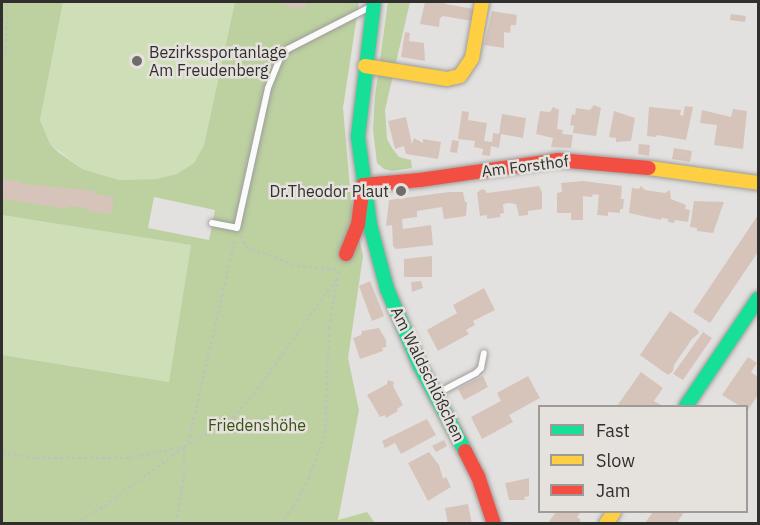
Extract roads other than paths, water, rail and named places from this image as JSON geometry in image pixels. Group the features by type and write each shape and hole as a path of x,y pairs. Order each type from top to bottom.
{"street":[{"path":"365,66 447,79 460,76 472,58 482,2"},
{"path":"346,254 358,225 363,185 358,136 374,3"},
{"name":"Am Forsthof","path":"363,185 420,180 558,160 614,163 759,183"},
{"name":"Am Waldschlößchen","path":"363,185 370,225 387,289 435,395 478,476 494,524"},
{"path":"687,405 759,300"}],"lane":[{"path":"212,223 237,228 268,88 280,56 288,49 374,3"},
{"path":"435,395 476,373 481,368 484,353"}],"place":[{"name":"Bezirkssportanlage Am Freudenberg","path":"137,61"},
{"name":"Dr.Theodor Plaut","path":"401,191"}],"park label":[{"name":"Friedenshöhe","path":"257,425"}]}
